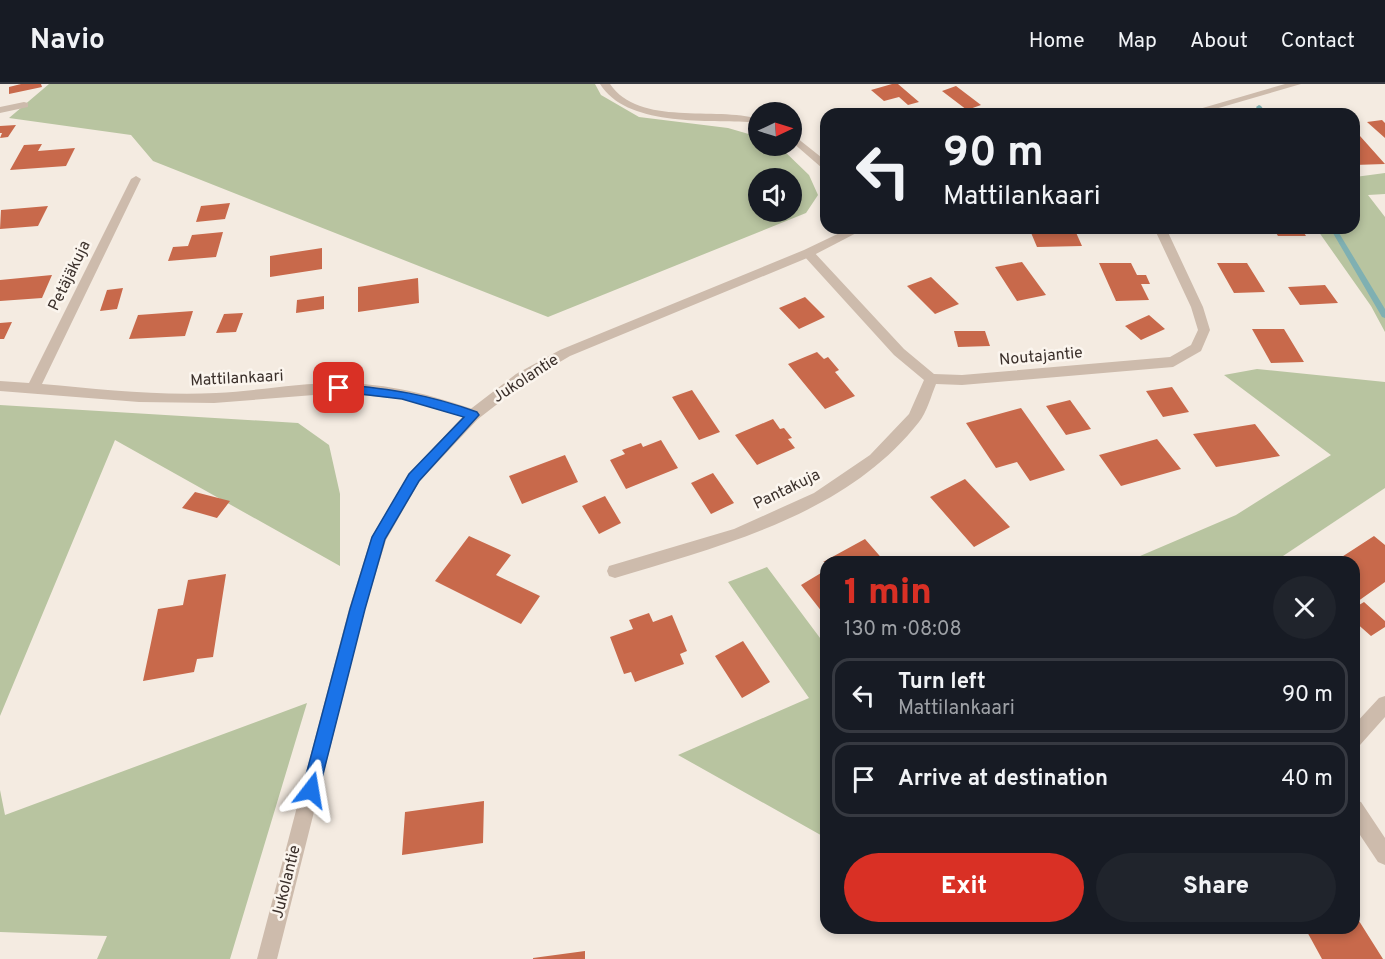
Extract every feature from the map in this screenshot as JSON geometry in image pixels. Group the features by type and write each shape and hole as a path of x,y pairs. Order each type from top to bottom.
{"street":[{"path":"605,84 615,96 628,105 647,110 748,119"},
{"path":"1209,108 1296,84"},
{"path":"0,110 24,105"},
{"path":"802,146 820,161"},
{"name":"Petäjäkuja","path":"33,388 136,179"},
{"name":"Jukolantie","path":"267,959 357,609 379,537 414,478 473,415 520,378 565,353 808,253 848,234"},
{"name":"Noutajantie","path":"931,379 962,380 1173,362 1196,348 1204,330 1197,307 1163,234"},
{"path":"808,253 899,352 931,379"},
{"name":"Pantakuja","path":"615,571 737,534 819,497 875,459 915,417 931,379"},
{"name":"Mattilankaari","path":"0,386 160,398 214,398 339,388 402,394 473,415"},
{"path":"1360,732 1385,704"},
{"path":"1360,818 1385,855"}],"green space":[{"path":"49,84 595,84 601,95 639,117 728,128 748,134 748,156 789,156 802,168 748,168 748,222 784,222 548,317 153,161 131,135 9,118"},
{"path":"802,168 809,175 818,195 806,213 802,215"},
{"path":"1385,173 1385,194 1368,195 1385,217 1385,332 1371,306 1320,234 1360,234 1360,176"},
{"path":"1257,369 1385,382 1385,488 1283,556 1140,556 1236,515 1331,455 1224,375"},
{"path":"0,405 298,423 329,445 340,494 340,566 115,440 0,716"},
{"path":"767,567 820,638 820,835 678,755 809,698 728,582"},
{"path":"307,703 230,959 97,959 107,936 0,932 0,790 5,815"}],"building":[{"path":"21,84 41,84 42,87 9,94 9,87"},
{"path":"898,84 919,102 908,105 899,97 884,101 871,90"},
{"path":"956,86 981,105 964,108 942,91"},
{"path":"1382,120 1385,123 1385,138 1367,122"},
{"path":"16,125 8,137 0,138 2,133 0,133 0,126"},
{"path":"1360,136 1385,164 1360,165"},
{"path":"42,144 38,151 75,148 66,166 10,170 24,145"},
{"path":"230,203 225,219 196,222 201,206"},
{"path":"48,206 38,226 0,229 1,210"},
{"path":"223,232 216,257 168,261 173,247 188,246 192,235"},
{"path":"1032,234 1077,234 1082,246 1037,247"},
{"path":"1277,234 1305,234 1306,236 1278,236"},
{"path":"322,248 322,269 270,277 270,256"},
{"path":"1022,262 1046,295 1017,301 995,267"},
{"path":"1099,263 1131,263 1137,275 1146,275 1150,284 1141,284 1149,300 1116,301"},
{"path":"1217,263 1247,263 1265,292 1234,293"},
{"path":"52,275 42,298 0,301 0,280"},
{"path":"931,277 959,304 935,314 907,286"},
{"path":"418,278 419,303 358,312 358,287"},
{"path":"1325,285 1338,303 1300,305 1288,287"},
{"path":"123,288 117,309 100,311 107,290"},
{"path":"324,296 324,309 296,313 297,300"},
{"path":"805,297 825,317 799,329 779,308"},
{"path":"193,311 185,336 129,339 138,315"},
{"path":"243,313 236,332 216,333 224,314"},
{"path":"1149,315 1165,329 1141,340 1125,326"},
{"path":"12,322 4,339 0,339 0,323"},
{"path":"1252,329 1284,329 1304,362 1271,363"},
{"path":"954,331 985,331 990,346 958,347"},
{"path":"817,352 824,359 828,357 839,370 835,372 855,396 825,409 788,364"},
{"path":"1172,387 1189,412 1163,417 1146,391"},
{"path":"692,390 720,432 699,440 672,397"},
{"path":"1070,400 1091,429 1066,435 1046,406"},
{"path":"1021,408 1065,470 1030,481 1017,462 996,468 966,423"},
{"path":"773,419 780,429 784,428 792,438 788,439 795,448 757,465 735,435"},
{"path":"1255,424 1280,456 1216,467 1193,434"},
{"path":"1157,439 1181,469 1121,486 1099,455"},
{"path":"661,440 678,468 626,489 610,460 625,454 622,450 641,443 643,447"},
{"path":"565,455 578,482 522,504 509,476"},
{"path":"713,473 734,503 711,514 691,483"},
{"path":"965,479 1010,527 974,547 930,497"},
{"path":"195,492 230,501 217,518 182,508"},
{"path":"605,496 621,523 599,534 582,506"},
{"path":"469,536 511,555 496,575 540,596 521,624 435,581"},
{"path":"1374,536 1385,545 1385,582 1360,600 1360,556 1343,556"},
{"path":"865,539 880,556 834,556"},
{"path":"226,574 213,657 197,659 194,672 143,681 158,609 183,605 188,580"},
{"path":"820,574 820,609 801,585"},
{"path":"1364,602 1385,621 1385,627 1371,636 1360,626 1360,604"},
{"path":"649,613 653,622 672,615 687,651 680,654 684,664 635,682 631,672 624,674 610,637 633,629 629,620"},
{"path":"743,641 770,682 742,698 715,656"},
{"path":"484,801 483,843 402,855 405,812"},
{"path":"1360,923 1383,959 1322,959 1308,934 1360,934"},
{"path":"585,951 585,959 533,959 533,958"}],"waterway":[{"path":"1337,234 1385,315"}],"route":[{"path":"311,790 357,609 379,537 414,478 473,415 402,394 339,388"}]}
